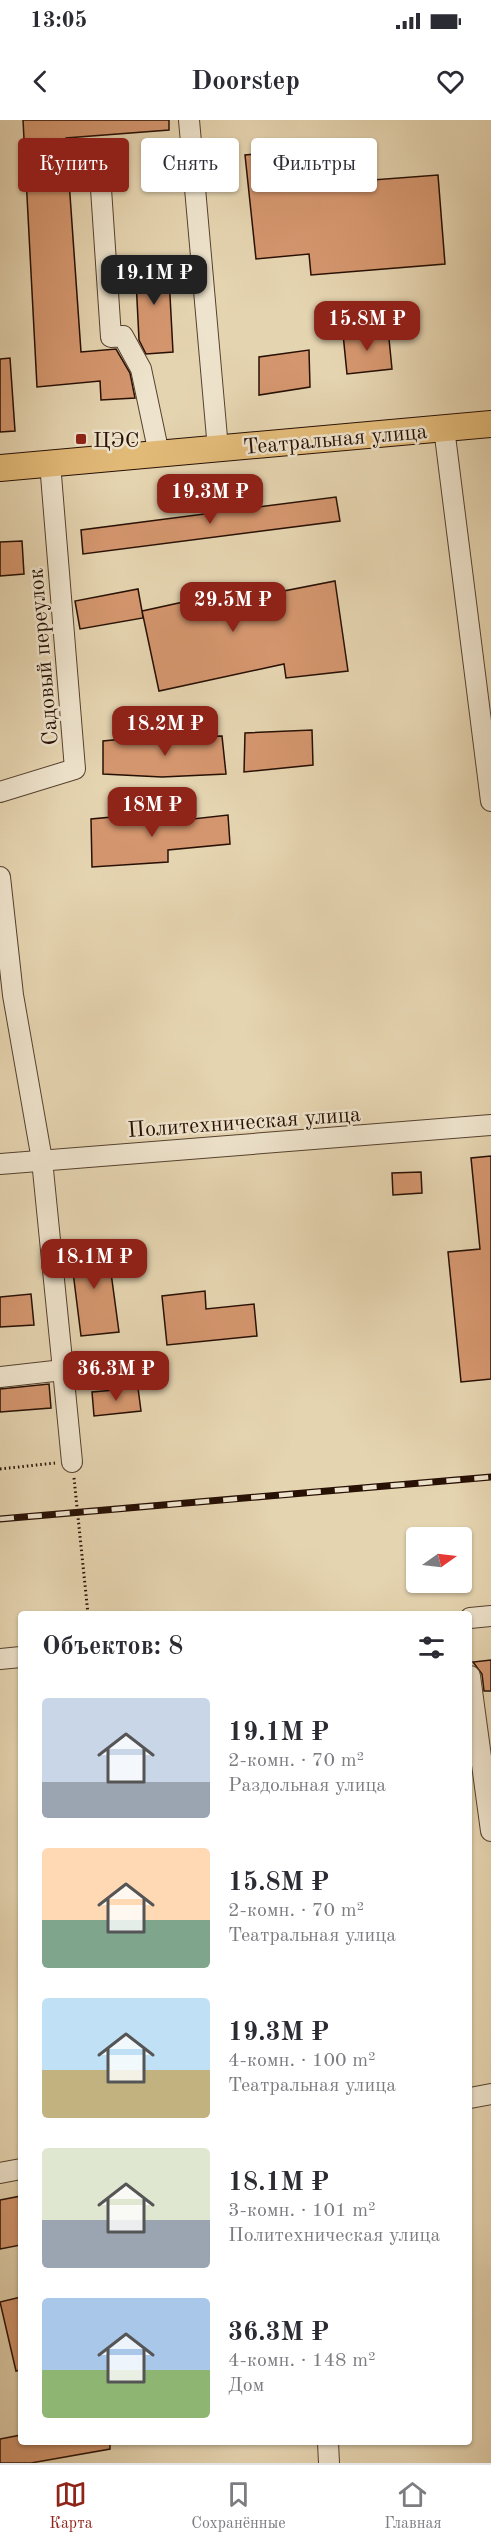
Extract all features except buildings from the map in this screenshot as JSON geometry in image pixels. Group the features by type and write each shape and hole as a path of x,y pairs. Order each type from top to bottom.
{"main road":[{"name":"Театральная улица","path":"0,468 491,424"}],"street":[{"path":"189,120 218,449"},
{"path":"101,192 111,337 123,336 141,369 159,454"},
{"path":"444,428 491,801"},
{"name":"Садовый переулок","path":"0,792 75,769 50,464"},
{"path":"0,877 6,995 42,1161 72,1462"},
{"name":"Политехническая улица","path":"0,1164 491,1125"},
{"path":"0,1377 63,1370"},
{"path":"472,1618 491,1616"},
{"path":"0,1659 18,1657"},
{"path":"472,1692 491,1831"},
{"path":"472,2098 491,2094"},
{"path":"0,2173 18,2170"},
{"path":"328,2445 328,2463"}],"path":[{"path":"0,1469 72,1462 88,1611"}],"railway":[{"path":"0,1519 491,1477"}],"place":[{"name":"ЦЭС","path":"81,439"}]}
